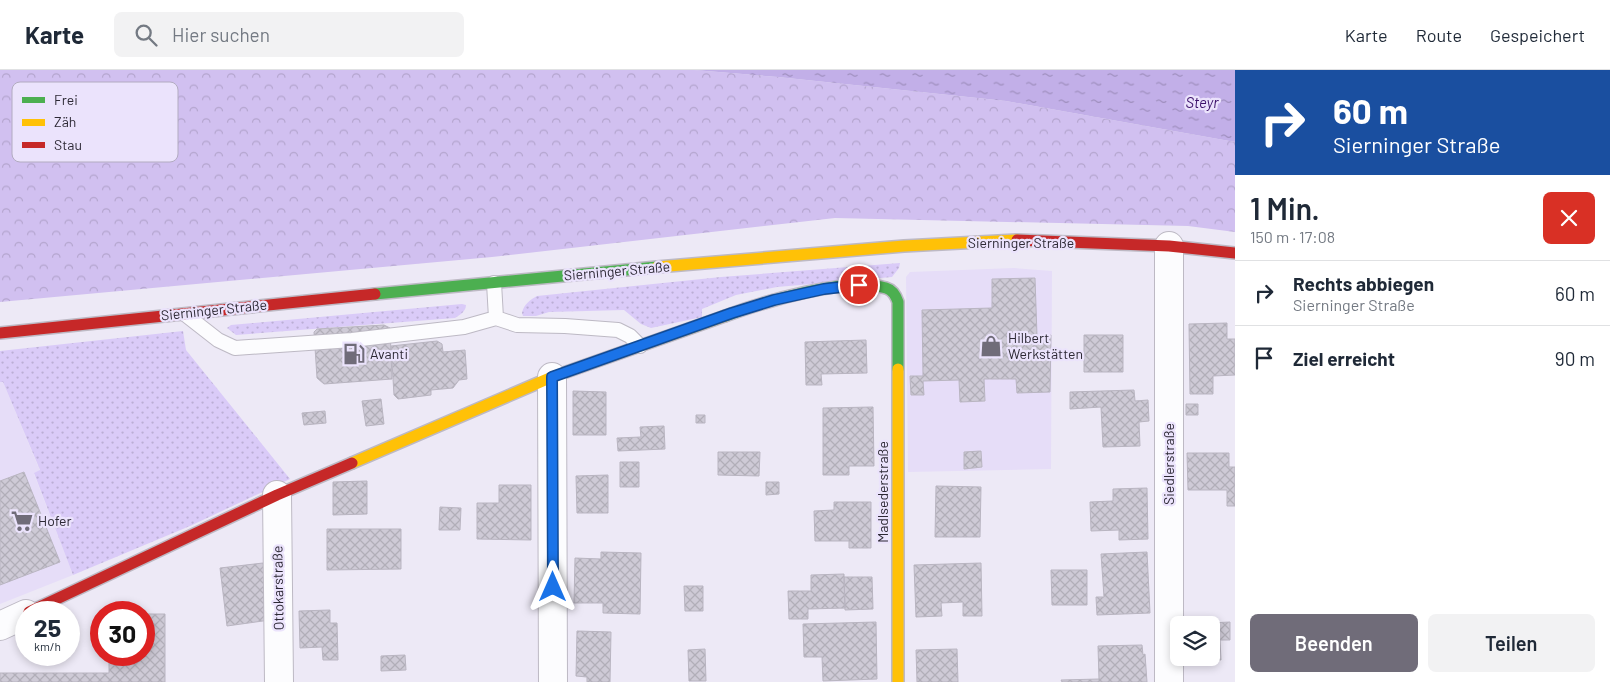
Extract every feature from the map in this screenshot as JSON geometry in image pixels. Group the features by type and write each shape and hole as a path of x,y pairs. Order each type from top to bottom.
{"street":[{"name":"Sierninger Straße","path":"0,333 184,312 736,259 904,246 996,241 1169,246 1235,253"},
{"name":"Siedlerstraße","path":"1169,246 1169,682"},
{"name":"Madlsederstraße","path":"640,346 732,313 774,300 824,289 875,285 888,288 894,294 898,302 898,682"},
{"path":"52,601 277,495 552,377 640,346"},
{"path":"552,377 553,682"},
{"name":"Ottokarstraße","path":"277,495 279,682"},
{"path":"0,626 15,619"}],"lane":[{"path":"494,283 496,318"},
{"path":"184,312 218,340 235,348 371,338 464,327 496,318 518,325 618,330 630,336 640,346"}],"shaded area":[{"path":"900,263 899,268 892,277 777,287 736,295 702,309 702,317 651,328 641,324 624,310 549,312 536,316 523,316 522,313 524,307 537,296 721,277"},
{"path":"1014,268 1052,271 1051,469 908,472 906,277 910,272"},
{"path":"466,305 465,309 455,318 236,335 227,328 231,325"},
{"path":"183,331 186,350 290,479 190,526 73,575 34,473 40,470 3,382 0,382 0,351"},
{"path":"0,382 3,382 40,471 34,474 73,575 0,604"}],"green space":[{"path":"0,70 694,70 1006,101 1235,142 1235,232 1188,226 835,218 492,257 0,302"}],"water":[{"name":"Steyr","path":"694,70 1235,70 1235,142 1006,101"}],"building":[{"path":"1035,278 1037,336 1051,335 1050,392 1017,393 1016,379 984,379 985,401 960,402 959,380 923,381 924,395 911,395 910,376 923,376 922,310 992,308 992,279"},
{"path":"1227,323 1227,339 1235,339 1235,375 1213,376 1213,394 1190,394 1189,324"},
{"path":"384,325 390,328 392,379 324,384 317,378 314,332 317,329"},
{"path":"1084,335 1123,335 1123,372 1084,372"},
{"path":"866,340 867,373 821,374 822,385 806,385 805,342"},
{"path":"437,341 442,344 443,352 465,350 467,379 459,380 453,388 431,390 431,395 398,399 394,395 391,346"},
{"path":"1134,390 1135,401 1148,400 1149,421 1139,422 1140,446 1103,447 1101,407 1070,409 1070,392"},
{"path":"573,391 606,392 606,435 573,435"},
{"path":"381,399 384,424 366,426 362,401"},
{"path":"1186,404 1198,404 1198,415 1186,415"},
{"path":"873,407 874,466 849,466 849,475 823,475 823,408"},
{"path":"325,411 326,423 304,425 302,413"},
{"path":"696,415 705,415 705,423 696,423"},
{"path":"664,426 665,449 618,451 617,438 641,437 640,427"},
{"path":"981,451 982,467 964,469 964,452"},
{"path":"718,452 760,452 759,476 718,475"},
{"path":"1187,453 1229,453 1229,467 1235,467 1235,506 1227,506 1227,490 1188,490"},
{"path":"620,462 639,462 639,487 620,487"},
{"name":"Hofer","path":"24,472 60,562 0,585 0,481"},
{"path":"608,475 608,513 577,513 576,476"},
{"path":"367,481 367,514 333,515 333,482"},
{"path":"766,482 779,482 779,494 766,495"},
{"path":"499,485 531,485 531,540 477,539 477,503 499,503"},
{"path":"936,486 981,487 980,537 935,537"},
{"path":"1147,488 1148,539 1119,540 1119,530 1091,531 1090,502 1113,501 1113,489"},
{"path":"834,502 871,502 871,548 849,548 849,541 815,541 814,511 834,510"},
{"path":"440,507 461,508 460,530 439,530"},
{"path":"327,529 401,529 401,569 327,570"},
{"path":"601,552 641,553 640,614 603,613 603,603 574,603 575,558 601,559"},
{"path":"1147,552 1150,613 1097,615 1096,597 1104,597 1101,554"},
{"path":"263,563 270,620 227,626 220,568"},
{"path":"981,563 982,616 963,616 963,602 941,603 942,616 916,617 914,565"},
{"path":"1051,570 1087,570 1087,605 1052,605"},
{"path":"844,574 845,608 808,609 808,619 789,619 788,591 811,591 811,575"},
{"path":"844,577 872,577 873,609 845,610"},
{"path":"684,586 703,586 703,611 685,611"},
{"path":"330,610 330,623 337,623 338,660 323,660 322,647 300,648 299,611"},
{"path":"155,614 165,614 165,682 0,682 0,673 109,673 109,666 155,666"},
{"path":"876,622 877,679 823,681 822,657 804,657 803,624"},
{"path":"1220,622 1230,622 1230,640 1220,640"},
{"path":"577,631 611,632 610,682 587,682 587,677 576,676"},
{"path":"1142,645 1143,655 1145,654 1147,682 1062,682 1061,680 1099,679 1098,646"},
{"path":"705,649 706,681 689,681 688,650"},
{"path":"957,649 958,682 917,682 916,650"},
{"path":"405,655 406,670 381,671 381,656"}],"traffic: fast":[{"path":"375,294 657,267"},
{"path":"725,316 783,298 828,288 850,285 870,285 886,288 891,290 898,302 898,369"}],"traffic: slow":[{"path":"657,267 904,246 1017,240"},
{"path":"352,463 552,377 725,316"},
{"path":"898,369 898,682"}],"traffic: jam":[{"path":"1017,240 1169,246 1235,253"},
{"path":"0,333 375,294"},
{"path":"52,601 277,495 352,463"}],"place":[{"name":"Hilbert Werkstätten","path":"991,346"},
{"name":"Avanti","path":"354,354"},
{"name":"Hofer","path":"22,521"}],"route":[{"path":"553,587 552,377 774,300 824,289 859,285"}]}
